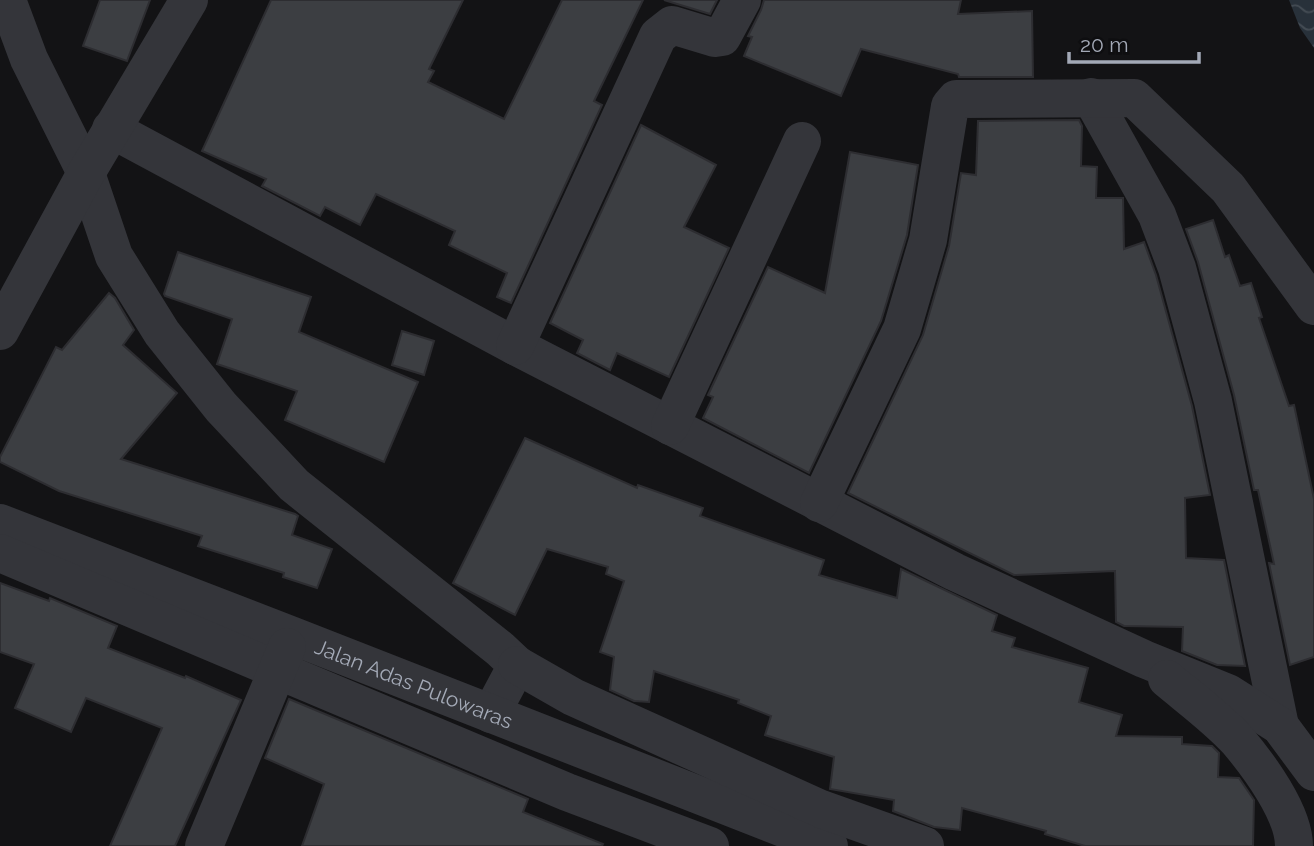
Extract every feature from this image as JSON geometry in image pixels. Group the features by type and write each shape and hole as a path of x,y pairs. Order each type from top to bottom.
{"street":[{"path":"7,0 29,59 86,173 114,256 162,333 221,407 294,485 517,665 573,697 821,809 925,846"},
{"path":"0,331 111,129 189,0"},
{"path":"515,346 658,36 672,25 715,38 722,37 742,0"},
{"path":"819,503 902,329 928,240 953,101 964,98 1126,96 1138,101 1228,188 1314,306"},
{"path":"1091,97 1157,215 1177,268 1213,401 1280,726"},
{"path":"111,129 515,346 955,572 1144,659 1228,693 1280,726 1314,772"},
{"path":"670,426 802,141"},
{"name":"Jalan Adas Pulowaras","path":"0,523 829,846"},
{"path":"0,554 567,792 710,846"},
{"path":"204,846 293,636"},
{"path":"1144,659 1237,741 1277,795 1294,835 1294,846"},
{"path":"491,714 517,665"}],"water":[{"path":"1289,0 1314,0 1314,48 1300,28"}],"building":[{"path":"100,0 150,0 127,61 83,46"},
{"path":"271,0 463,0 429,69 434,71 428,82 504,119 562,0 643,0 594,101 602,105 511,303 497,297 507,273 449,245 455,231 376,194 360,225 325,207 320,216 262,186 266,179 202,151"},
{"path":"664,0 717,0 710,14"},
{"path":"764,0 961,0 958,14 1032,11 1033,77 959,77 958,74 861,49 841,96 744,56 752,37 748,36"},
{"path":"1079,120 1082,126 1081,166 1097,167 1096,198 1123,198 1124,249 1144,242 1156,275 1192,406 1210,495 1185,498 1186,558 1224,560 1245,666 1217,665 1182,651 1183,627 1124,626 1116,622 1115,571 1014,575 848,493 923,335 949,246 961,173 976,175 978,121"},
{"path":"641,125 716,165 684,227 729,248 669,377 617,353 610,370 577,353 583,340 550,323"},
{"path":"850,152 918,165 907,235 881,321 809,473 703,418 713,397 708,395 768,267 825,293"},
{"path":"1213,220 1225,257 1229,255 1240,286 1251,283 1262,317 1259,318 1289,406 1294,405 1314,499 1314,657 1290,665 1269,563 1274,564 1258,490 1254,490 1234,395 1198,262 1186,229"},
{"path":"178,252 311,297 299,332 418,382 384,462 285,420 297,391 217,364 232,319 165,296"},
{"path":"109,293 115,298 134,330 123,345 177,393 121,459 295,514 298,516 292,535 332,549 317,588 283,577 284,573 198,546 202,536 59,491 0,462 0,457 56,347 62,350"},
{"path":"402,331 434,341 424,375 392,365"},
{"path":"525,438 637,488 638,485 703,508 700,516 824,560 819,575 897,598 901,569 997,615 992,631 1015,638 1012,647 1088,668 1079,702 1122,715 1116,736 1182,737 1182,744 1212,746 1219,753 1218,777 1239,778 1254,800 1253,846 1085,846 1045,834 1046,831 962,808 960,830 934,827 893,811 894,800 830,789 834,757 765,735 771,716 738,703 739,700 654,671 649,702 634,701 610,690 614,657 600,652 624,581 606,574 608,567 547,549 515,615 453,583"},
{"path":"0,583 49,601 50,598 117,626 108,648 185,678 186,676 241,700 175,846 110,846 162,728 86,698 71,732 15,708 34,664 0,652"},
{"path":"289,699 528,799 523,812 603,844 302,846 324,784 265,758"}]}
